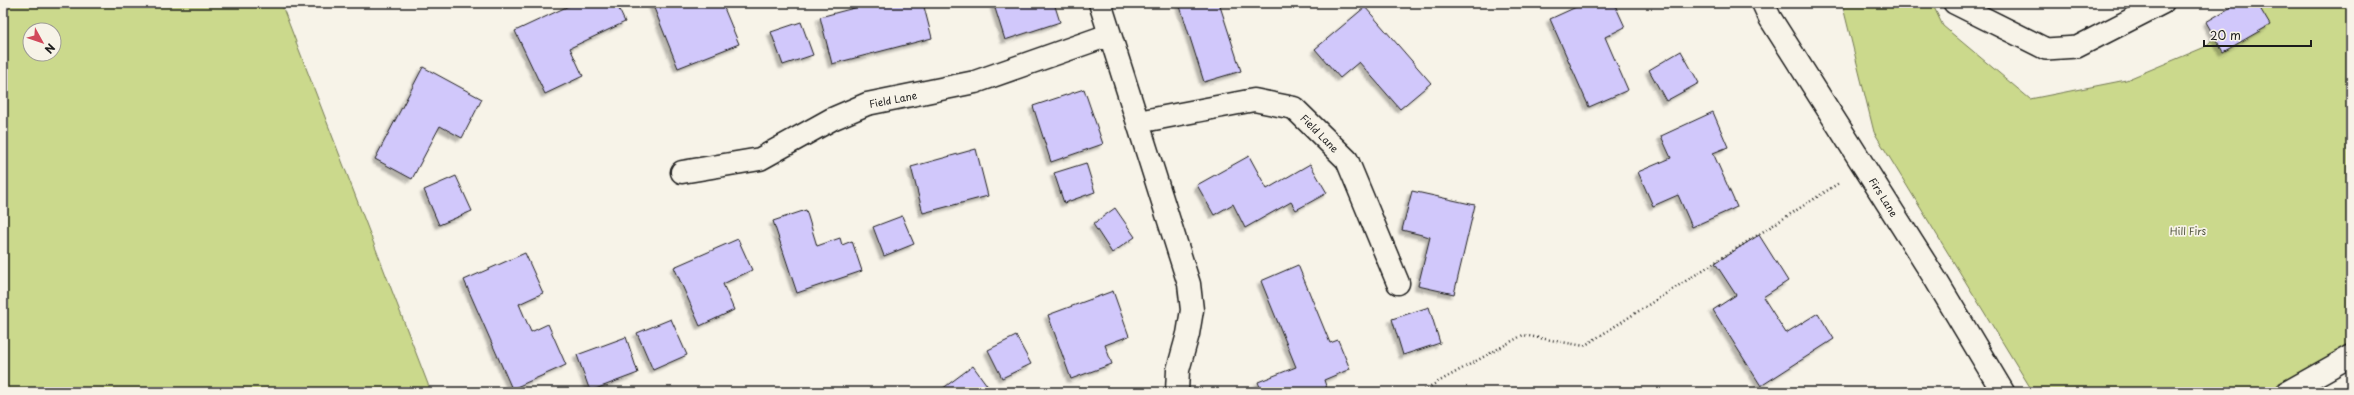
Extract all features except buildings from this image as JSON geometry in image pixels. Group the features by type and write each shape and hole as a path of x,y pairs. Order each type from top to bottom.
{"street":[{"path":"1100,3 1190,284 1192,310 1188,334 1178,370 1177,392"},
{"name":"Firs Lane","path":"1762,3 1770,18 1865,166 2003,392"},
{"name":"Field Lane","path":"682,172 760,159 832,119 867,104 975,82 1109,35"},
{"name":"Field Lane","path":"1138,122 1254,100 1294,108 1347,160 1398,283"}],"lane":[{"path":"1954,3 2046,49 2077,47 2163,3"},
{"path":"2287,392 2351,356"}],"path":[{"path":"1420,392 1523,335 1584,346 1865,166"}],"green space":[{"path":"3,3 281,3 431,392 3,392"},
{"name":"Hill Firs","path":"1842,3 1932,3 1943,26 2030,99 2126,80 2205,47 2248,3 2351,3 2351,342 2274,392 2033,392 1874,132"}]}
